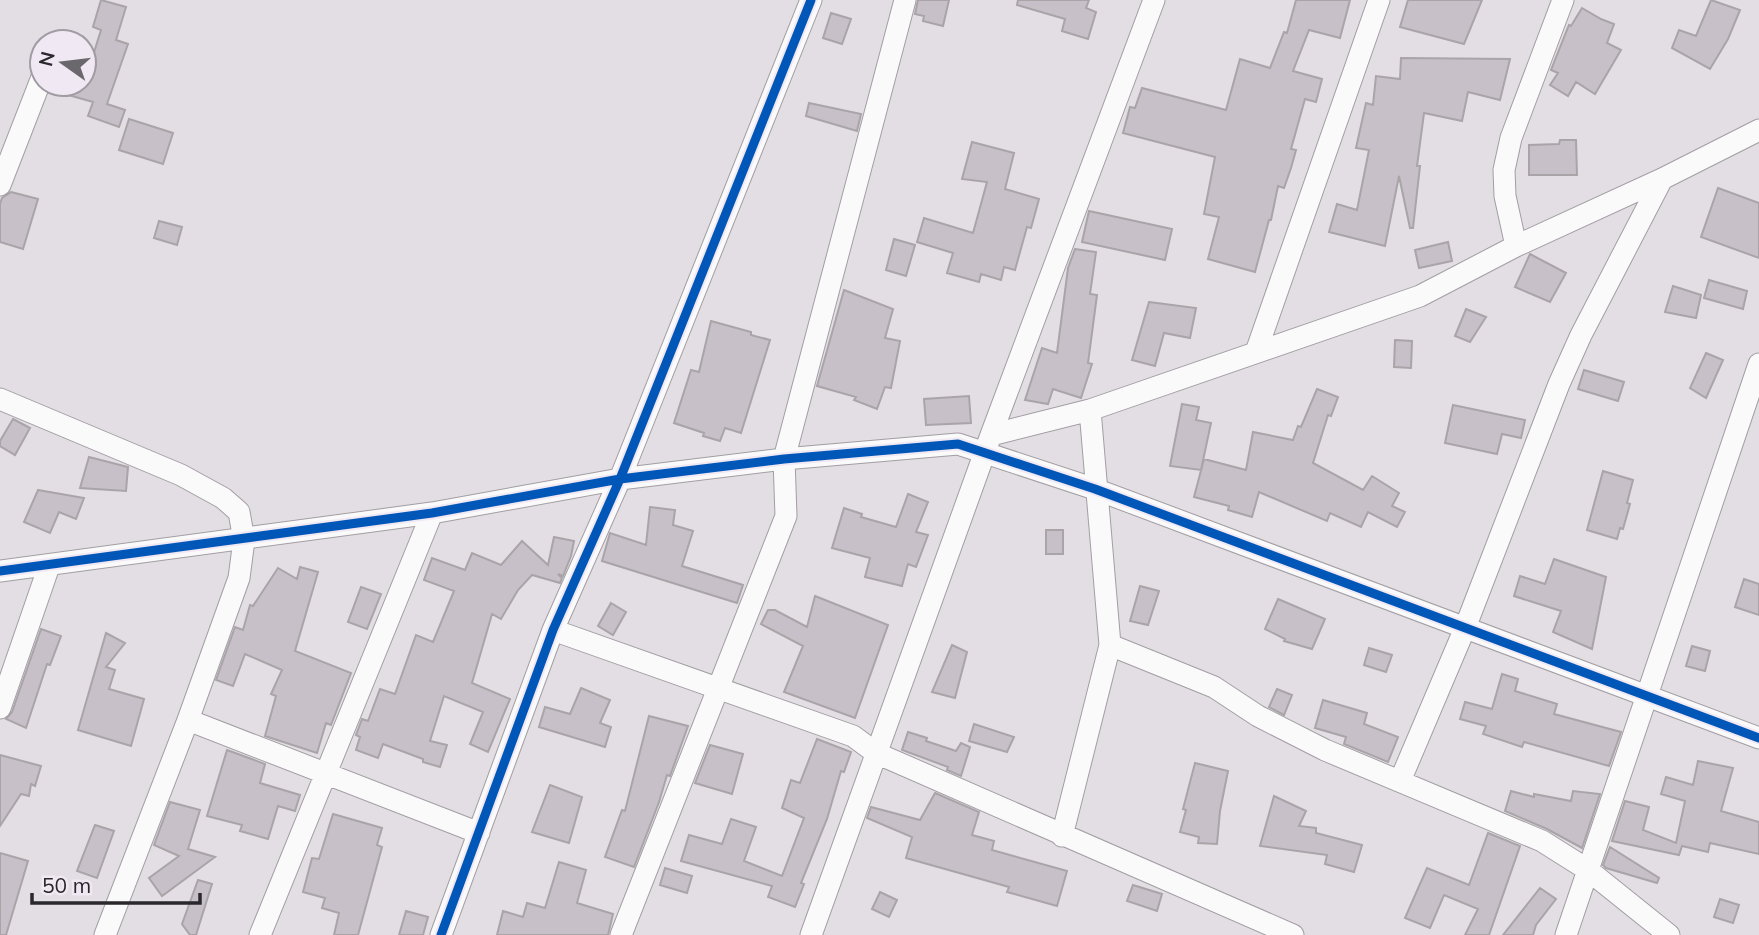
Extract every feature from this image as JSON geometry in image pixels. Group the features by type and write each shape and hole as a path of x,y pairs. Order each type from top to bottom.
{"street":[{"path":"441,935 553,630 620,479 811,0"},
{"path":"621,935 786,516 784,459 905,0"},
{"path":"811,935 988,444 1154,0"},
{"path":"1255,352 1379,0"},
{"path":"1516,246 1505,196 1504,170 1511,138 1563,0"},
{"path":"0,185 4,158 32,98"},
{"path":"0,571 432,513 620,479 784,459 958,444 988,444 1420,296 1516,246 1662,179 1759,130"},
{"path":"1399,781 1465,628 1559,384 1581,335 1662,179"},
{"path":"1566,935 1759,364"},
{"path":"0,399 181,475 223,498 239,512 244,540 239,578 188,720 105,935"},
{"path":"1062,836 1110,645 1090,410"},
{"path":"988,444 1095,489 1759,738"},
{"path":"260,935 432,513"},
{"path":"0,708 49,566"},
{"path":"553,630 853,736 876,753 1293,935"},
{"path":"1110,645 1214,687 1258,716 1305,740 1542,841 1588,870 1668,935"},
{"path":"188,720 479,833"}],"building":[{"path":"101,0 126,7 116,40 128,44 107,104 125,110 119,127 88,116 93,102 79,98 98,98 98,40 101,30 93,27"},
{"path":"918,0 949,0 943,26 923,21 924,16 915,14"},
{"path":"1018,0 1089,0 1086,8 1096,12 1088,39 1062,31 1065,19 1017,5"},
{"path":"1296,0 1350,0 1340,38 1309,30 1293,71 1322,79 1316,102 1305,99 1291,149 1296,150 1291,168 1284,188 1278,186 1255,272 1208,259 1219,217 1204,214 1215,157 1123,133 1130,107 1135,108 1142,88 1226,110 1240,59 1270,68 1284,32 1287,33"},
{"path":"1408,0 1482,0 1464,44 1400,27"},
{"path":"1711,0 1740,10 1728,39 1710,69 1672,48 1679,30 1696,36"},
{"path":"1582,8 1614,24 1607,43 1621,50 1595,94 1576,82 1568,96 1550,85 1558,73 1551,70 1569,25 1571,26"},
{"path":"831,13 851,19 842,44 823,38"},
{"path":"1401,58 1510,59 1500,100 1468,92 1462,121 1424,113 1413,228 1410,228 1399,176 1385,246 1329,232 1337,204 1357,210 1369,150 1356,148 1366,103 1373,105 1376,76 1400,79"},
{"path":"809,103 861,114 857,131 806,116"},
{"path":"129,119 173,133 163,164 119,150"},
{"path":"1560,140 1576,140 1577,175 1529,175 1529,145 1559,144"},
{"path":"972,142 1014,153 1005,189 1039,199 1031,228 1027,227 1015,270 1004,267 1001,280 981,274 979,282 947,273 953,253 917,242 924,218 973,233 987,182 962,179"},
{"path":"1718,188 1759,203 1759,258 1701,237"},
{"path":"11,192 38,199 23,249 0,242 0,204 2,198"},
{"path":"1089,211 1172,229 1165,260 1082,242"},
{"path":"159,221 182,227 177,245 154,238"},
{"path":"894,239 915,245 906,276 886,270"},
{"path":"1448,242 1452,261 1419,268 1415,250"},
{"path":"1075,249 1096,252 1090,294 1097,295 1088,363 1092,364 1081,398 1053,389 1048,404 1025,400 1042,348 1057,353 1068,268"},
{"path":"1530,254 1566,273 1550,302 1515,287"},
{"path":"1709,280 1747,291 1743,309 1704,298"},
{"path":"1673,286 1701,295 1696,318 1665,312"},
{"path":"844,290 893,309 885,338 900,341 891,388 885,387 877,409 854,400 856,397 817,386"},
{"path":"1149,302 1196,308 1190,338 1164,333 1155,366 1132,360"},
{"path":"1466,309 1486,317 1470,342 1455,336"},
{"path":"711,321 770,340 741,433 725,428 720,441 674,423 691,370 699,372"},
{"path":"1395,340 1412,341 1411,368 1394,367"},
{"path":"1706,353 1723,360 1706,398 1690,388"},
{"path":"1584,370 1624,382 1618,401 1578,389"},
{"path":"1317,389 1338,397 1331,416 1328,415 1313,463 1363,490 1372,476 1399,493 1392,506 1405,512 1397,527 1368,512 1361,527 1330,513 1327,521 1259,492 1252,517 1228,510 1229,506 1194,497 1204,459 1246,470 1253,432 1293,440"},
{"path":"969,396 971,423 926,425 924,399"},
{"path":"1182,404 1199,407 1196,420 1211,423 1201,470 1170,466"},
{"path":"1453,405 1525,420 1521,438 1502,434 1497,454 1445,443"},
{"path":"13,419 30,428 15,455 0,446 0,441"},
{"path":"89,457 128,467 126,491 80,488"},
{"path":"1603,471 1633,480 1627,503 1630,504 1623,529 1620,528 1617,539 1587,530"},
{"path":"38,490 84,498 76,519 59,512 50,533 24,522"},
{"path":"908,494 928,502 916,532 928,535 916,567 908,564 902,586 865,577 870,558 832,548 844,508 862,514 861,517 896,527"},
{"path":"650,507 675,510 673,525 693,531 682,566 743,585 737,603 602,561 610,533 646,545"},
{"path":"1046,530 1063,530 1063,554 1046,554"},
{"path":"554,537 574,541 563,576 558,574 562,578 560,583 532,575 518,590 501,619 492,614 472,683 510,699 488,752 470,744 483,712 444,696 430,741 447,745 440,767 383,744 378,758 356,750 360,737 356,735 362,719 368,721 380,689 395,694 416,635 433,642 454,591 424,580 432,558 465,570 472,553 501,565 522,541 548,565"},
{"path":"1554,559 1606,577 1592,649 1553,632 1561,611 1514,596 1520,576 1545,584"},
{"path":"300,567 318,572 295,651 351,673 331,725 326,723 317,753 265,736 276,696 271,694 282,670 245,654 233,686 216,680 235,627 243,630 250,605 253,606 278,568 297,579"},
{"path":"1744,579 1759,584 1759,615 1735,607"},
{"path":"1140,586 1159,591 1148,625 1130,621"},
{"path":"361,587 381,594 367,629 348,622"},
{"path":"815,596 888,625 855,718 784,692 803,646 761,624 768,610 775,610 807,627"},
{"path":"1278,599 1325,619 1312,649 1284,641 1285,639 1265,629"},
{"path":"611,603 626,612 613,635 598,626"},
{"path":"41,629 61,636 50,665 47,664 26,728 6,719 12,712"},
{"path":"106,633 125,643 106,667 115,670 109,689 144,699 131,746 78,730"},
{"path":"952,645 967,652 955,698 932,692"},
{"path":"1692,646 1710,651 1705,671 1686,666"},
{"path":"1369,648 1392,655 1386,672 1364,665"},
{"path":"1502,674 1518,679 1515,691 1557,704 1554,714 1621,732 1609,766 1524,742 1522,747 1483,734 1486,726 1460,719 1465,702 1492,709"},
{"path":"581,688 610,700 600,723 611,727 605,747 539,727 545,707 570,714"},
{"path":"1277,689 1292,695 1284,715 1269,707"},
{"path":"1323,700 1367,713 1364,724 1398,737 1388,762 1344,744 1346,737 1315,728"},
{"path":"649,716 688,726 634,867 605,857 622,810 625,811"},
{"path":"974,724 1014,737 1007,752 969,741"},
{"path":"908,732 956,751 961,743 970,747 961,776 947,770 948,767 902,750"},
{"path":"817,739 851,752 844,772 841,771 827,819 801,883 804,884 795,907 768,897 772,886 681,861 689,835 722,844 731,819 756,827 744,861 782,876 804,818 782,808 791,780 800,783"},
{"path":"710,745 743,754 732,794 695,783"},
{"path":"227,750 265,764 260,783 300,795 295,811 278,806 268,839 240,831 242,825 207,816"},
{"path":"0,755 41,766 35,786 31,784 29,796 21,794 0,826"},
{"path":"1698,761 1733,768 1721,811 1759,822 1759,854 1710,843 1708,852 1682,846 1679,855 1612,841 1625,801 1649,807 1643,830 1676,843 1685,801 1661,794 1666,777 1693,785"},
{"path":"1195,763 1228,771 1217,844 1198,843 1199,837 1180,832"},
{"path":"550,785 582,797 569,843 532,832"},
{"path":"1511,791 1534,797 1534,794 1571,801 1573,791 1600,794 1582,848 1505,811"},
{"path":"935,793 979,812 972,835 994,841 992,850 1067,871 1057,906 1007,892 1009,887 906,858 912,837 867,818 871,807 920,820"},
{"path":"1274,796 1306,811 1299,826 1316,828 1316,833 1362,845 1354,872 1325,864 1327,855 1260,846"},
{"path":"170,802 200,810 188,849 215,857 162,896 149,878 179,856 154,845"},
{"path":"333,814 382,828 377,845 382,847 358,935 334,935 339,913 322,908 325,898 303,892 312,858 319,859"},
{"path":"95,825 114,831 97,878 77,871"},
{"path":"1488,833 1520,846 1489,935 1465,935 1478,909 1444,895 1430,928 1405,918 1427,868 1469,885"},
{"path":"1610,847 1659,878 1657,883 1606,868 1603,865"},
{"path":"0,853 28,861 6,935 0,935"},
{"path":"559,862 586,870 577,903 613,914 608,935 497,935 503,911 523,917 527,903 545,908"},
{"path":"665,868 692,876 687,893 660,885"},
{"path":"198,880 212,884 196,935 190,935 182,924"},
{"path":"1133,885 1162,894 1157,911 1127,901"},
{"path":"1540,888 1556,899 1536,925 1533,935 1503,935"},
{"path":"880,892 897,900 889,917 872,909"},
{"path":"1720,899 1739,905 1733,923 1714,917"},
{"path":"406,911 428,917 423,935 399,935"}],"cycle path":[{"path":"441,935 553,630 620,479 811,0"},
{"path":"0,571 432,513 620,479 784,459 958,444 1095,489 1759,738"}]}
